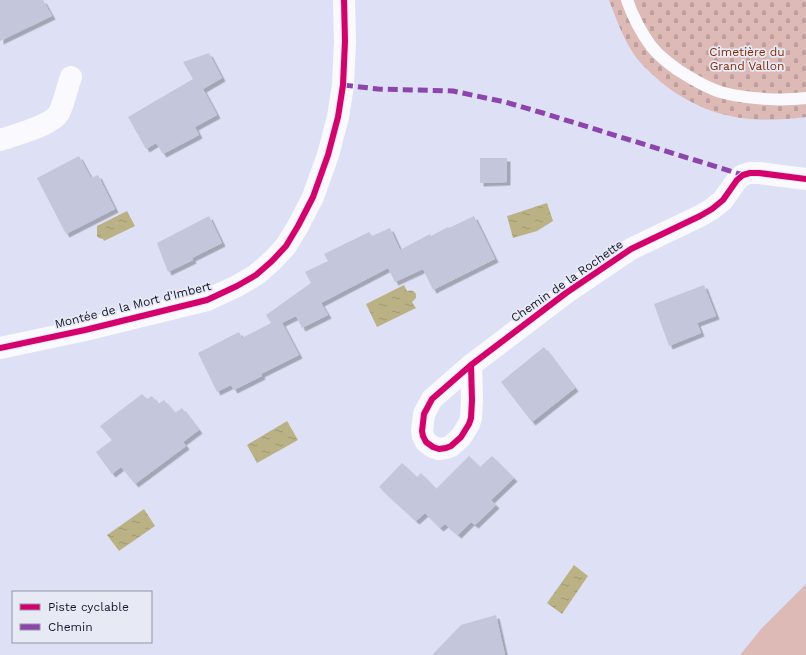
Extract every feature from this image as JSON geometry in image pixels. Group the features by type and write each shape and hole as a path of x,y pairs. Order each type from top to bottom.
{"street":[{"name":"Montée de la Mort d'Imbert","path":"0,348 85,330 207,300 256,275 272,261 286,246 298,226 313,197 328,155 338,117 343,85 345,41 344,0"},
{"path":"0,140 45,124 56,116 61,107 71,77"},
{"name":"Chemin de la Rochette","path":"470,365 566,293 631,249 712,209 723,200 743,174 759,173 806,179"}],"lane":[{"path":"627,0 637,26 651,47 668,63 690,78 723,93 738,96 787,99 806,98"}],"green space":[{"name":"Cimetière du Grand Vallon","path":"609,0 806,0 806,117 766,120 730,116 696,104 679,95 646,69 636,57 622,34"},
{"path":"806,584 806,655 740,655 761,629"}],"water":[{"path":"547,203 553,221 537,231 513,238 507,216"},
{"path":"127,211 135,226 104,241 97,236 97,226"},
{"path":"404,285 407,291 411,290 415,293 416,298 412,302 416,308 377,327 366,304"},
{"path":"287,421 298,440 257,463 247,445"},
{"path":"144,509 155,526 119,551 107,535"},
{"path":"574,565 588,576 562,614 547,603"}],"building":[{"path":"0,0 43,0 52,16 0,41"},
{"path":"209,53 222,78 203,89 217,115 195,127 199,135 163,154 156,143 146,149 128,117 193,79 183,62"},
{"path":"79,156 91,178 98,175 115,209 66,234 37,178"},
{"path":"480,158 507,158 507,182 480,183"},
{"path":"209,216 222,243 192,258 193,260 168,272 157,243"},
{"path":"474,216 495,259 433,290 423,269 395,282 388,268 321,303 328,315 302,328 296,316 282,323 299,355 261,374 262,376 234,390 231,385 217,392 198,353 239,332 242,338 271,323 266,315 311,283 305,272 328,261 324,254 369,232 372,236 390,228 400,250 430,234 431,236"},
{"path":"704,285 716,316 697,323 701,333 669,346 654,304"},
{"path":"544,347 575,388 532,422 501,382"},
{"path":"142,394 147,399 152,396 158,404 164,400 175,413 182,408 199,430 183,442 186,446 135,484 121,467 112,474 96,452 112,440 100,426"},
{"path":"469,456 480,467 492,456 514,478 491,500 496,505 475,525 471,522 458,535 445,524 440,528 425,513 416,521 379,487 402,463 417,477 421,473 436,489"},
{"path":"496,615 505,655 432,655 461,625"}],"marked path":[{"path":"343,85 378,89 453,91 505,102 743,175"}],"cycle path":[{"path":"0,348 85,330 207,300 256,275 272,261 286,246 298,226 313,197 328,155 338,117 343,85 345,41 344,0"},
{"path":"471,365 472,400 471,418 469,424 461,437 451,446 439,449 433,447 426,442 422,431 424,414 432,399 471,365 566,293 631,249 712,209 723,200 737,180 743,175 759,173 806,179"}]}
